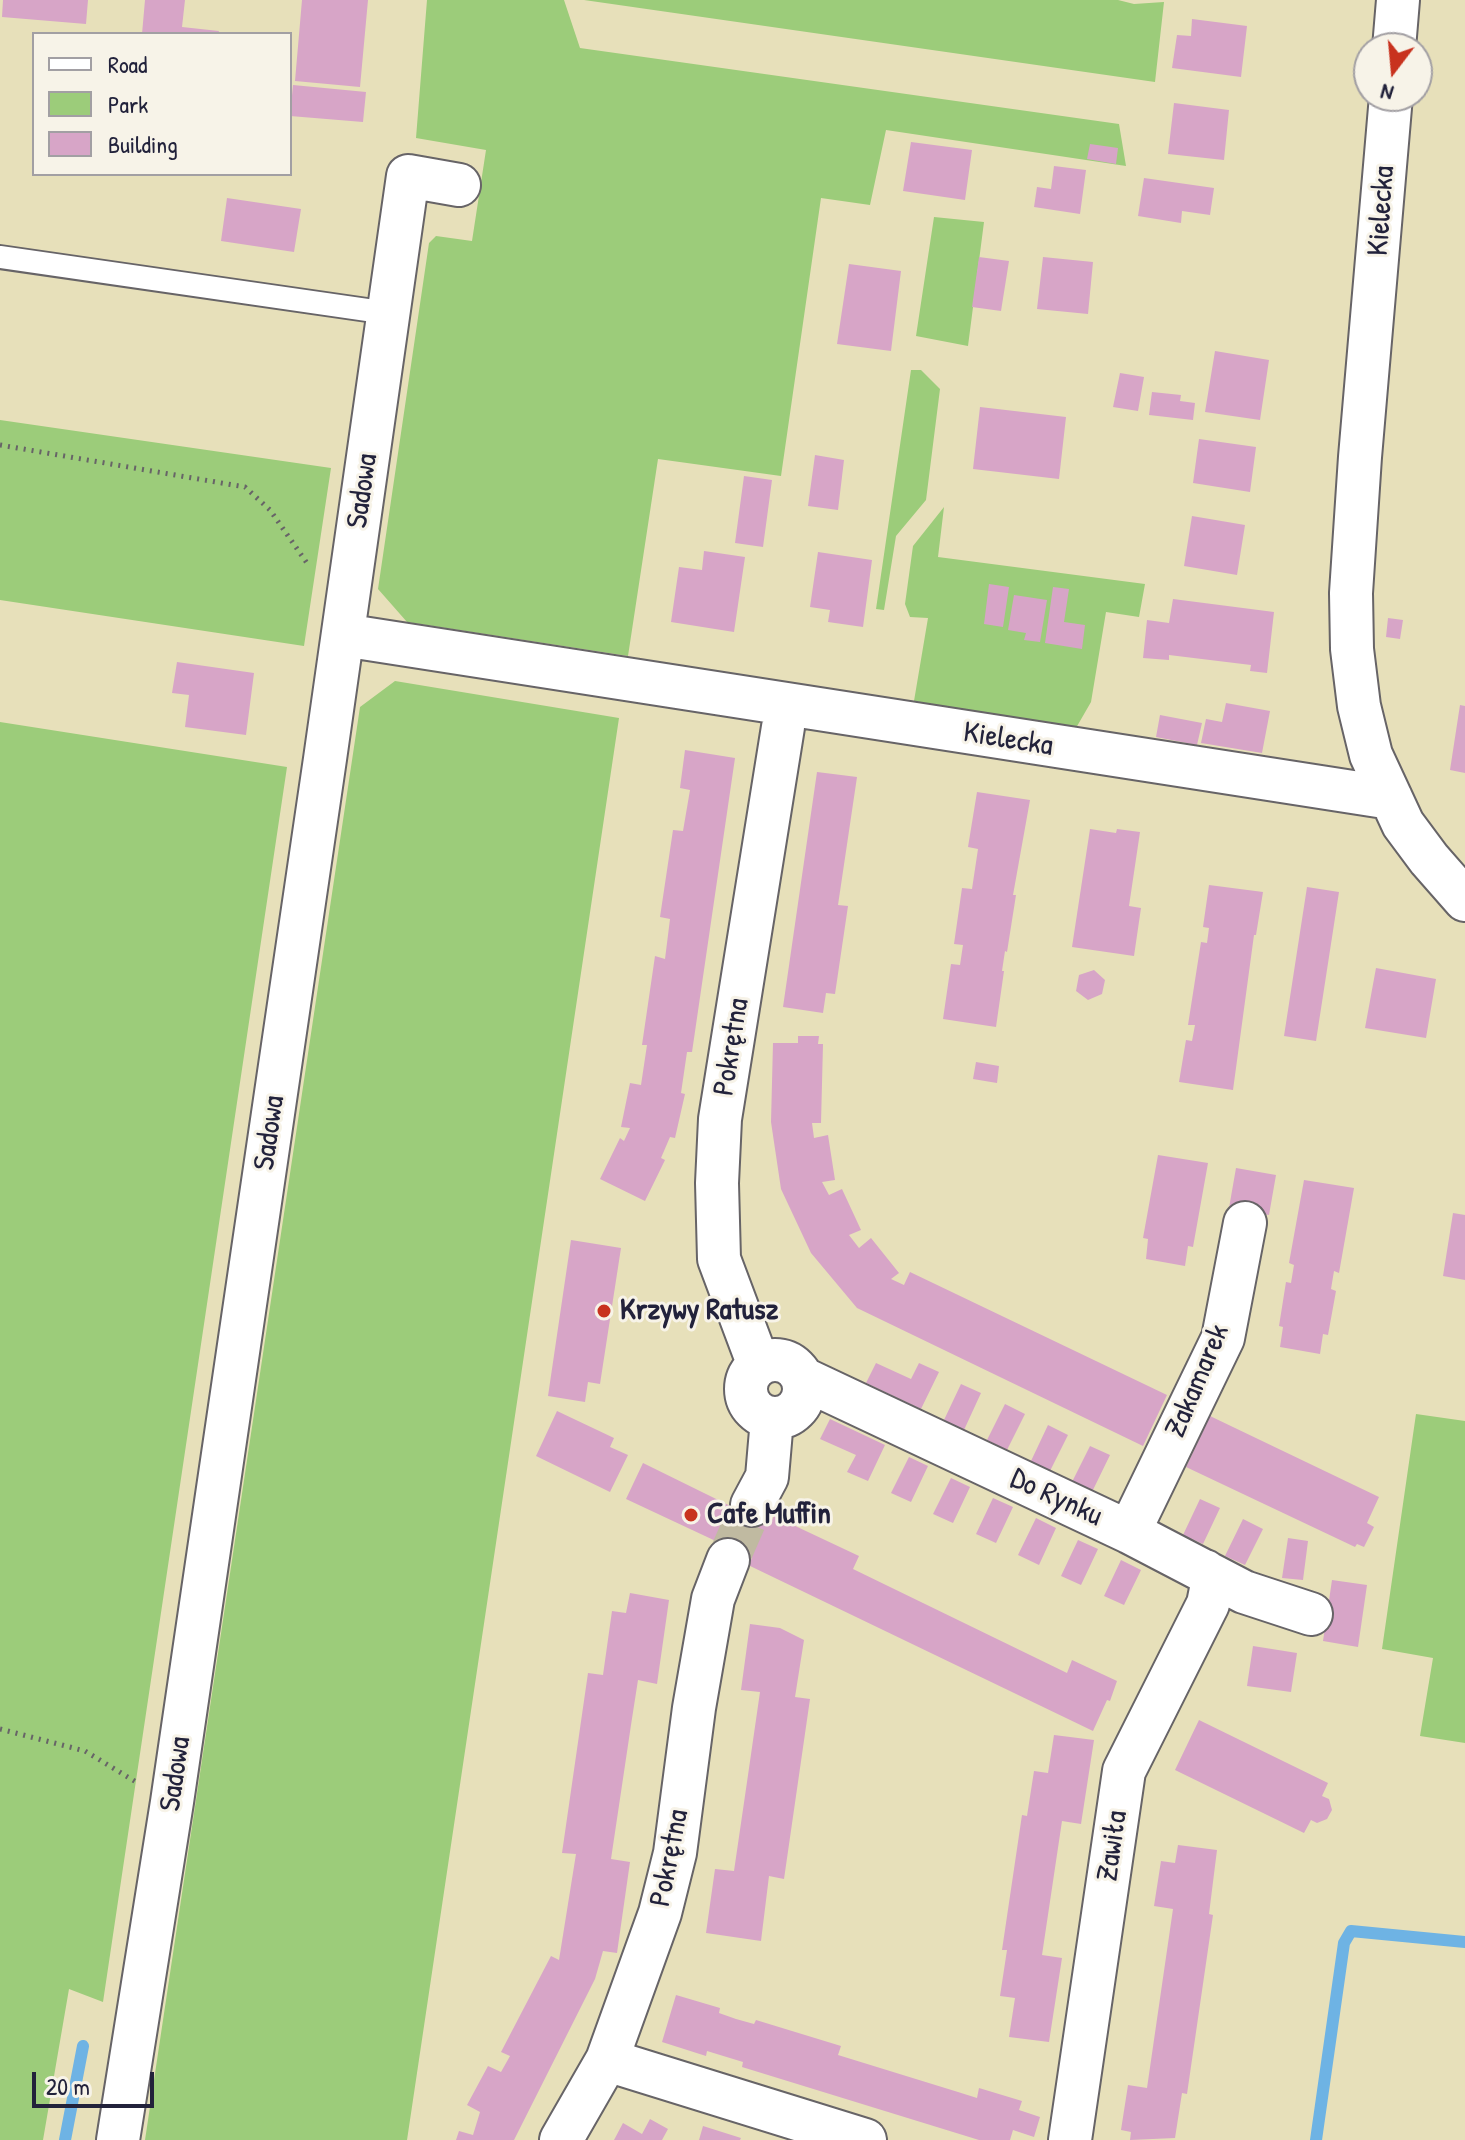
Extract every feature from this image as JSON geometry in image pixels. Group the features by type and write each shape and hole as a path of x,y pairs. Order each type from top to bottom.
{"street":[{"path":"1395,32 1398,0"},
{"name":"Kielecka","path":"1390,112 1351,593 1352,649 1359,706 1371,755 1411,835 1465,900"},
{"name":"Sadowa","path":"118,2140 172,1802 408,176 459,185"},
{"name":"Kielecka","path":"343,635 1391,798"},
{"name":"Pokrętna","path":"758,1363 719,1259 717,1183 720,1119 783,727"},
{"name":"Zakamarek","path":"1129,1532 1223,1338 1245,1223"},
{"path":"773,1358 787,1361 797,1368 802,1378 802,1401 795,1411 784,1417 772,1419 760,1415 749,1404 744,1390 748,1375 758,1363 773,1358"},
{"name":"Do Rynku","path":"802,1378 1129,1532 1244,1592 1311,1614"},
{"path":"752,1505 767,1477 772,1419"},
{"name":"Pokrętna","path":"561,2140 607,2060 660,1913 675,1853 694,1708 713,1599 728,1560"},
{"name":"Zawiła","path":"1070,2140 1124,1771 1208,1604 1212,1584 1205,1571"},
{"path":"607,2060 864,2140"}],"lane":[{"path":"0,257 388,313"}],"path":[{"path":"0,445 245,487 270,510 317,578"},
{"path":"0,1729 85,1751 172,1802"}],"green space":[{"path":"427,0 564,0 580,48 1119,124 1126,166 886,130 870,205 821,198 781,476 658,459 628,656 407,622 378,589 429,243 436,236 472,241 486,150 416,138"},
{"path":"584,0 1118,0 1134,4 1164,2 1155,82"},
{"path":"934,217 984,222 968,346 916,336"},
{"path":"911,370 921,370 940,389 926,500 896,536 884,610 876,609"},
{"path":"0,420 331,468 304,646 0,600"},
{"path":"944,507 938,557 1145,584 1139,617 1106,612 1091,702 1076,728 914,701 928,618 910,617 905,604 913,546"},
{"path":"395,681 619,718 407,2140 145,2140 360,707"},
{"path":"0,722 287,767 103,2002 69,1989 43,2140 0,2140"},
{"path":"1416,1414 1465,1421 1465,1743 1420,1736 1433,1658 1382,1649"}],"building":[{"path":"3,0 88,0 86,24 2,17"},
{"path":"145,0 185,0 182,27 219,31 219,32 142,32"},
{"path":"302,0 368,0 360,87 295,81"},
{"path":"1192,19 1247,26 1241,77 1172,68 1177,35 1191,36"},
{"path":"293,85 366,92 363,122 292,116"},
{"path":"1174,103 1229,110 1224,160 1168,154"},
{"path":"911,142 972,150 965,200 903,191"},
{"path":"1090,144 1118,148 1116,164 1087,159"},
{"path":"1054,166 1086,170 1080,214 1034,207 1037,187 1051,189"},
{"path":"1144,178 1214,188 1210,215 1182,211 1181,223 1138,216"},
{"path":"227,198 301,209 294,252 221,241"},
{"path":"979,257 1009,261 1001,311 972,307"},
{"path":"1043,257 1093,262 1088,314 1037,309"},
{"path":"849,264 901,271 891,351 837,344"},
{"path":"1215,351 1269,360 1260,420 1205,412"},
{"path":"1120,373 1144,377 1138,411 1113,407"},
{"path":"1152,392 1181,395 1180,401 1195,403 1193,420 1149,415"},
{"path":"980,407 1066,417 1059,479 973,469"},
{"path":"1199,439 1256,447 1250,492 1193,483"},
{"path":"815,455 844,460 838,510 808,506"},
{"path":"744,476 772,480 763,547 735,543"},
{"path":"1192,516 1245,525 1237,575 1184,566"},
{"path":"704,551 745,557 734,632 671,622 679,567 702,570"},
{"path":"818,552 872,560 863,627 828,622 830,610 810,607"},
{"path":"989,584 1009,587 1003,627 984,624"},
{"path":"1053,587 1069,589 1064,622 1085,625 1082,649 1045,643"},
{"path":"1014,595 1047,600 1040,642 1024,640 1026,633 1008,630"},
{"path":"1173,599 1274,612 1267,673 1250,671 1251,665 1169,655 1169,660 1143,658 1147,620 1169,623"},
{"path":"1388,618 1403,620 1400,639 1386,637"},
{"path":"177,662 254,673 246,735 185,727 189,695 172,693"},
{"path":"1226,703 1270,711 1262,753 1201,743 1206,719 1222,722"},
{"path":"1460,705 1465,706 1465,773 1450,770"},
{"path":"1160,715 1202,723 1197,745 1156,737"},
{"path":"685,750 735,758 692,1052 687,1052 681,1093 685,1094 675,1138 670,1137 661,1158 665,1160 645,1201 600,1179 620,1138 624,1141 630,1128 621,1127 630,1083 641,1085 647,1045 642,1045 655,956 665,959 670,919 660,917 673,830 683,831 690,790 680,788"},
{"path":"817,772 857,777 838,905 848,906 835,994 826,993 823,1013 783,1007"},
{"path":"977,792 1030,800 1013,895 1016,895 1005,951 996,1027 943,1019 951,964 960,965 963,945 954,944 962,888 972,889 978,849 968,847"},
{"path":"1090,829 1116,833 1117,829 1140,832 1129,906 1141,908 1134,956 1072,947"},
{"path":"1209,885 1263,892 1254,935 1233,1090 1179,1082 1186,1040 1192,1041 1195,1025 1188,1025 1201,942 1207,943 1209,928 1203,927"},
{"path":"1307,887 1339,892 1316,1041 1284,1036"},
{"path":"1376,968 1436,979 1426,1038 1365,1028"},
{"path":"1094,970 1105,980 1102,994 1088,1000 1076,991 1079,975"},
{"path":"798,1036 819,1036 818,1044 823,1044 821,1123 812,1123 814,1138 828,1135 835,1180 822,1182 829,1195 842,1189 861,1230 849,1235 859,1248 871,1238 899,1273 891,1279 904,1285 910,1272 1167,1395 1143,1446 857,1308 811,1253 781,1189 771,1122 773,1043 798,1043"},
{"path":"976,1062 999,1066 997,1083 973,1079"},
{"path":"1158,1155 1208,1163 1193,1247 1188,1246 1185,1266 1146,1259 1148,1239 1143,1238"},
{"path":"1236,1168 1276,1175 1269,1215 1229,1208"},
{"path":"1304,1180 1354,1188 1339,1273 1334,1271 1331,1289 1336,1291 1328,1335 1323,1334 1320,1354 1280,1347 1283,1327 1279,1326 1286,1282 1291,1283 1294,1265 1289,1263"},
{"path":"1453,1213 1465,1215 1465,1280 1443,1276"},
{"path":"571,1240 621,1248 600,1384 588,1382 585,1402 548,1396"},
{"path":"876,1363 911,1379 919,1363 939,1372 921,1409 866,1383"},
{"path":"961,1384 981,1393 964,1430 944,1420"},
{"path":"1005,1404 1025,1414 1007,1450 987,1440"},
{"path":"557,1411 614,1438 610,1447 628,1455 610,1492 536,1456"},
{"path":"1210,1416 1379,1497 1367,1523 1374,1527 1364,1547 1357,1544 1355,1547 1186,1467"},
{"path":"830,1419 885,1445 868,1481 847,1472 856,1455 820,1439"},
{"path":"1048,1425 1068,1435 1050,1471 1031,1461"},
{"path":"1090,1446 1110,1455 1092,1492 1072,1482"},
{"path":"909,1457 928,1466 911,1502 891,1493"},
{"path":"643,1463 769,1525 774,1516 859,1556 853,1569 1067,1673 1072,1660 1117,1681 1110,1701 1107,1700 1093,1731 748,1565 752,1558 626,1499"},
{"path":"951,1478 970,1487 953,1523 933,1514"},
{"path":"993,1498 1013,1507 996,1543 976,1534"},
{"path":"1200,1499 1220,1508 1203,1544 1183,1535"},
{"path":"1036,1518 1056,1528 1039,1565 1018,1555"},
{"path":"1243,1519 1263,1529 1245,1565 1225,1556"},
{"path":"1288,1538 1308,1541 1303,1580 1282,1578"},
{"path":"1078,1540 1098,1549 1081,1585 1061,1576"},
{"path":"1121,1560 1141,1570 1124,1605 1104,1596"},
{"path":"1332,1580 1367,1585 1358,1647 1323,1641"},
{"path":"630,1593 669,1600 657,1684 638,1680 611,1859 630,1862 617,1953 603,1951 595,1979 514,2140 456,2140 459,2131 473,2135 480,2112 467,2105 488,2066 501,2072 510,2056 501,2052 551,1956 559,1960 576,1854 562,1853 588,1673 603,1675 612,1611 626,1613"},
{"path":"750,1624 780,1628 804,1640 795,1697 810,1699 784,1879 769,1876 761,1941 706,1933 715,1869 734,1871 760,1692 741,1690"},
{"path":"1253,1646 1297,1653 1291,1692 1247,1686"},
{"path":"1199,1720 1328,1783 1322,1796 1329,1799 1332,1810 1327,1819 1317,1823 1311,1820 1304,1833 1175,1770"},
{"path":"1054,1735 1094,1740 1081,1824 1062,1821 1042,1955 1062,1958 1049,2042 1009,2037 1015,1998 1000,1996 1007,1950 1002,1950 1022,1815 1027,1816 1034,1771 1048,1773"},
{"path":"1178,1845 1217,1850 1209,1914 1213,1915 1187,2094 1182,2093 1175,2138 1130,2140 1131,2132 1121,2130 1128,2085 1147,2088 1173,1909 1154,1906 1161,1861 1175,1863"},
{"path":"676,1995 720,2008 719,2013 736,2019 754,2024 756,2020 841,2046 838,2055 977,2098 979,2088 1022,2101 1019,2110 1040,2117 1034,2137 1013,2130 1010,2140 979,2140 742,2067 743,2062 707,2051 706,2056 662,2042"},
{"path":"650,2119 668,2129 662,2140 614,2140 623,2123 642,2134"},
{"path":"703,2126 741,2138 699,2140"}],"waterway":[{"path":"1316,2140 1344,1943 1351,1931 1465,1942"},
{"path":"65,2140 83,2046"}],"tunnel":[{"path":"728,1560 752,1505"}],"place":[{"name":"Krzywy Ratusz","path":"604,1311"},
{"name":"Cafe Muffin","path":"691,1515"}]}
